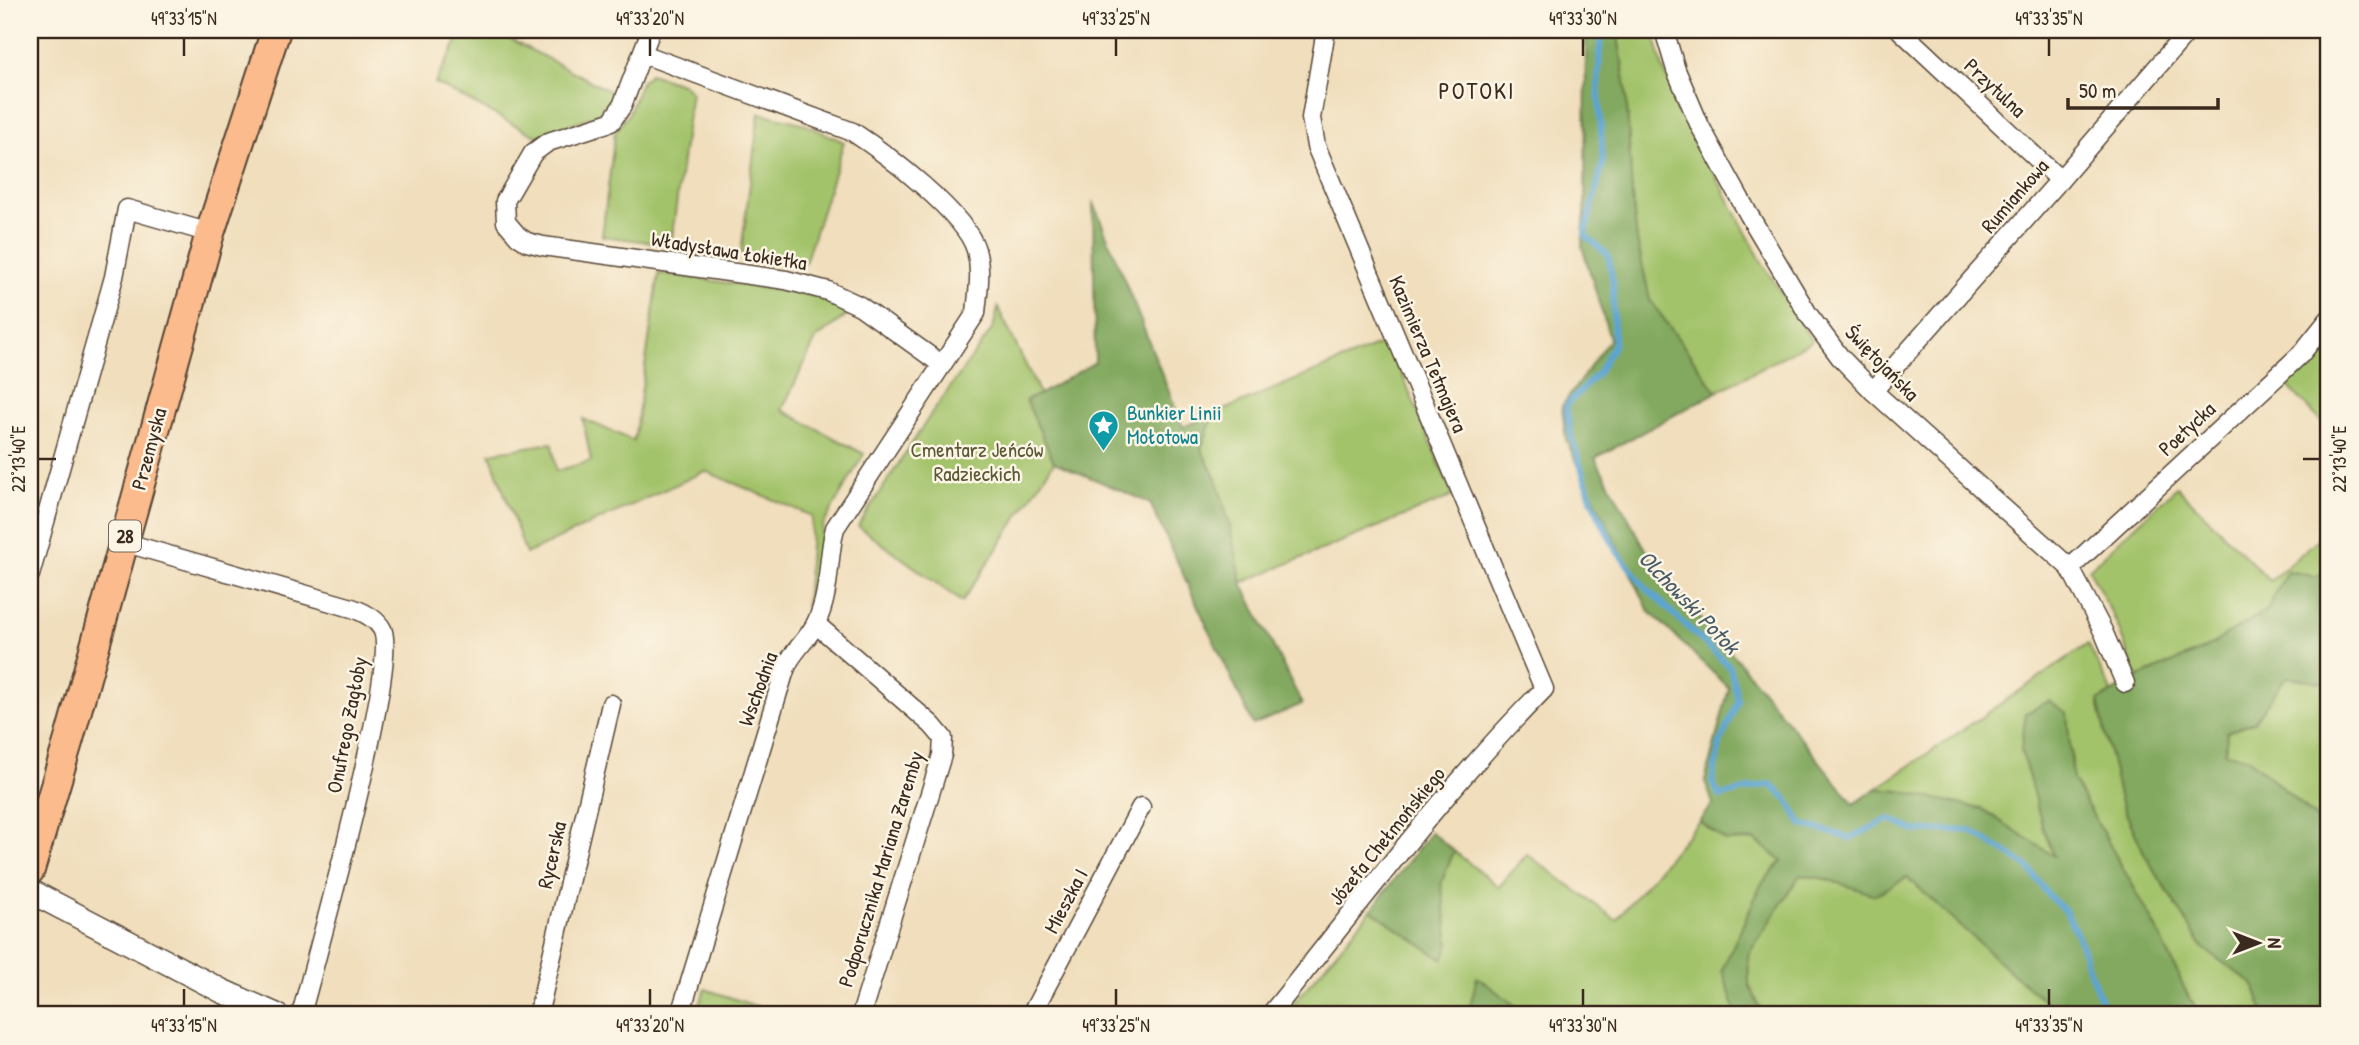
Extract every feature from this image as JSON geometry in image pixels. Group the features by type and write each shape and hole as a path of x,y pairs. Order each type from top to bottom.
{"main road":[{"name":"Przemyska","path":"30,870 41,839 210,233 276,30"}],"street":[{"name":"Władysława Łokietka","path":"651,30 622,106 611,122 548,142 533,153 505,201 506,222 518,236 527,242 543,246 786,280 828,291 860,306 941,364"},
{"name":"Kazimierza Tetmajera","path":"1326,30 1311,118 1316,146 1544,689"},
{"name":"Świętojańska","path":"1664,30 1676,69 1700,126 1808,314 1840,357 1873,391 2070,568 2103,631 2125,683"},
{"name":"Przytulna","path":"1900,30 2060,180"},
{"name":"Rumiankowa","path":"1873,391 2189,30"},
{"path":"643,54 853,132 879,149 960,222 975,247 981,275 976,313 941,364"},
{"path":"30,575 114,277 127,209 210,233"},
{"name":"Poetycka","path":"2070,568 2301,354 2329,319"},
{"name":"Wschodnia","path":"680,1015 779,689 789,663 816,624 824,602 835,527 941,364"},
{"name":"Onufrego Zagłoby","path":"123,541 352,608 368,614 382,628 386,645 382,677 358,794 301,1015"},
{"name":"Podporucznika Mariana Zaremby","path":"816,624 932,725 943,738 942,755 861,1015"},
{"name":"Józefa Chełmońskiego","path":"1270,1015 1409,841 1544,689"},
{"name":"Rycerska","path":"538,1015 611,704"},
{"name":"Mieszka I","path":"1031,1015 1141,807"},
{"path":"30,891 222,991 276,1015"}],"green space":[{"path":"463,30 493,30 615,94 609,110 538,137 435,83"},
{"path":"1586,30 1617,30 1626,88 1637,240 1650,300 1717,392 1595,458 1659,573 1732,653 1854,804 1876,789 1900,791 1982,809 2054,856 2043,828 2021,749 2026,713 2049,701 2067,713 2073,780 2155,925 2189,998 2201,1015 2062,1015 1907,877 1875,895 1826,879 1800,875 1748,955 1749,984 1760,1008 1736,1013 1722,970 1762,883 1782,861 1755,840 1726,841 1699,821 1713,804 1705,781 1729,688 1649,611 1566,440 1562,406 1610,339 1582,246 1585,213"},
{"path":"1617,30 1653,30 1663,69 1715,174 1764,266 1812,341 1717,392 1650,300 1637,240 1626,88"},
{"path":"650,74 682,84 691,91 671,245 602,236 615,132 628,115 641,82"},
{"path":"759,113 802,123 844,142 805,263 741,253"},
{"path":"1093,201 1183,427 1214,414 1201,449 1217,481 1242,583 1302,704 1253,725 1150,503 1054,462 1026,400 1095,362"},
{"path":"659,273 817,296 848,314 816,339 782,410 864,454 823,525 813,587 806,608 812,516 705,471 526,554 490,453 552,443 556,471 591,461 583,419 634,441"},
{"name":"Cmentarz Jeńców Radzieckich","path":"998,308 1040,394 1026,400 1054,462 962,602 858,526 931,414 993,328"},
{"path":"1388,341 1453,496 1241,583 1221,499 1201,449 1214,414"},
{"path":"2329,343 2329,430 2287,385"},
{"path":"2177,487 2270,581 2329,530 2329,568 2317,577 2287,571 2268,609 2204,649 2137,678 2117,624 2089,569"},
{"path":"2329,568 2329,683 2286,677 2254,722 2227,732 2225,753 2247,757 2314,816 2329,844 2329,1015 2265,1015 2254,985 2203,948 2145,855 2120,800 2098,701 2137,678 2204,649 2268,609 2287,571 2316,577"},
{"path":"2088,644 2112,693 2098,701 2120,800 2145,855 2203,948 2254,985 2265,1015 2201,1015 2189,998 2155,925 2073,780 2071,750 2021,749 2043,828 2055,857 1900,791 1876,789"},
{"path":"2286,676 2329,683 2329,844 2314,816 2247,757 2225,753 2227,732 2254,722"},
{"path":"1699,821 1726,841 1754,840 1782,861 1762,883 1722,970 1749,984 1748,955 1799,875 1826,879 1875,895 1907,877 2062,1015 2029,1015 2025,1012 2022,1015 1528,1015 1477,978 1468,1015 1298,1015 1287,1011 1371,910 1443,960 1449,944 1441,883 1454,851 1499,887 1527,854 1616,920"},
{"path":"1431,832 1454,851 1441,883 1449,944 1443,960 1371,910"},
{"path":"1477,977 1528,1015 1468,1015"},
{"path":"705,989 780,1014 696,1015"}],"waterway":[{"name":"Olchowski Potok","path":"1601,30 1598,83 1603,162 1585,235 1608,255 1613,283 1614,344 1598,373 1566,406 1571,436 1592,501 1615,549 1645,587 1730,667 1738,701 1720,744 1712,782 1720,796 1770,784 1787,799 1801,824 1850,838 1889,819 1915,831 1970,830 2026,865 2049,896 2066,912 2081,943 2107,1015"}],"place":[{"name":"Bunkier Linii Mołotowa","path":"1104,452"}],"district":[{"name":"POTOKI","path":"1477,91"}]}
